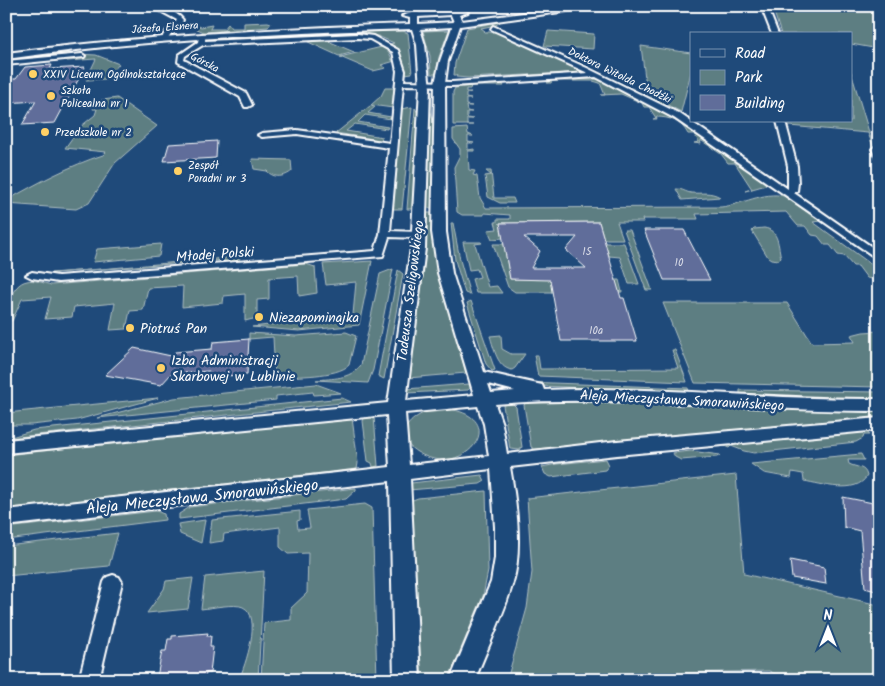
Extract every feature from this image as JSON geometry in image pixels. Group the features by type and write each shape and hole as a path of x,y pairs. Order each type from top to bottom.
{"street":[{"path":"154,6 180,19 179,24 167,32 165,38"},
{"name":"Tadeusza Szeligowskiego","path":"417,6 413,21 432,83 440,243 445,273 493,424 500,462"},
{"path":"397,18 453,9 473,12 599,6"},
{"path":"764,6 774,32"},
{"path":"453,9 457,24"},
{"name":"Józefa Elsnera","path":"6,55 165,38 202,38 332,29 457,24 563,9"},
{"name":"Józefa Elsnera","path":"202,38 388,19"},
{"name":"Tadeusza Szeligowskiego","path":"399,474 396,408 419,234 432,83 444,61 457,24"},
{"name":"Doktora Witolda Chodźki","path":"493,28 597,75 686,121 879,257"},
{"name":"Młodej Polski","path":"32,275 58,279 379,254 385,234 400,83 401,71 398,54 391,47 371,37 202,38"},
{"name":"Górska","path":"202,38 182,55 180,61 243,95 248,105"},
{"path":"6,63 82,56"},
{"path":"400,83 452,84 597,75"},
{"path":"781,122 793,184 792,191 788,192"},
{"path":"262,135 297,132 394,146"},
{"path":"385,234 419,234"},
{"path":"477,376 515,386 580,395"},
{"name":"Aleja Mieczysława Smorawińskiego","path":"396,408 485,400 580,395 809,406 879,405"},
{"path":"7,447 396,408"},
{"name":"Aleja Mieczysława Smorawińskiego","path":"6,518 681,441 879,424"},
{"path":"462,680 505,570 506,527 500,462"},
{"path":"399,474 408,680"},
{"path":"89,680 113,582"}],"green space":[{"path":"772,6 879,7 879,49 852,44 852,32 780,32"},
{"path":"500,22 496,25 481,28 484,32 495,32 509,36 584,72 456,77 457,75 454,75 455,63 467,28"},
{"path":"244,23 271,23 268,27 204,32 193,27 196,25 201,27 212,25 210,29 224,29 228,24 231,28 244,28"},
{"path":"449,30 439,57 436,74 431,74 430,56 423,31"},
{"path":"403,31 408,33 412,73 405,74 400,52 390,44 394,43 378,36 295,36 238,39 234,41 234,38 336,32"},
{"path":"548,31 594,34 593,49 544,46"},
{"path":"326,40 354,52 339,56 306,41"},
{"path":"386,46 392,59 390,59 395,61 381,65 386,68 373,71 340,57"},
{"path":"641,46 690,53 690,76 681,112 647,94"},
{"path":"53,53 96,55 119,64 106,79 86,80 96,59 67,61 65,59 82,58 84,55 61,56 61,54 34,58 34,55"},
{"path":"852,75 874,149 868,133 789,126 788,122 852,122"},
{"path":"599,79 685,125 765,182 766,185 752,189 735,163 728,163 721,154 702,141 700,141 701,144 694,143 699,142 694,134 688,134 675,121 661,117 653,119 656,118 649,107 644,107 642,103 621,94 605,95 600,83 593,81 552,81 547,83 550,81"},
{"path":"502,83 504,86 472,86"},
{"path":"471,86 470,89 466,89 466,92 471,92 466,94 466,98 471,99 466,99 466,105 472,106 466,106 467,111 472,112 467,112 467,118 473,119 467,119 467,125 453,125 453,92 455,88"},
{"path":"385,88 396,88 393,108 371,105 381,96"},
{"path":"429,91 432,91 431,111 434,128 433,208 425,208"},
{"path":"117,98 157,126 115,163 89,203 76,209 6,204 6,201 66,169 103,155 106,152 65,148 80,127 95,115 97,109 93,109 96,101"},
{"path":"370,106 375,107 368,113 391,117 391,119 365,115 358,122 388,127 387,129 355,124 346,131 383,137 380,140 336,133"},
{"path":"412,107 402,209 392,209 401,109"},
{"path":"415,108 419,115 412,209 407,209"},
{"path":"467,128 468,134 473,136 468,136 468,142 474,143 468,143 468,150 474,149 474,151 468,151 469,170 475,171 473,175 477,176 480,198 486,208 721,207 769,195 784,196 820,221 813,222 879,270 879,281 867,278 858,266 853,266 844,256 838,255 830,245 825,245 818,236 812,235 805,226 798,226 786,212 696,214 698,219 642,219 643,222 617,222 623,239 604,239 599,222 500,223 503,238 492,239 488,230 497,229 495,222 497,222 497,219 510,219 510,215 484,213 484,215 462,215 457,212 454,167 460,155 460,149 453,139 453,129"},
{"path":"252,159 291,160 292,171 283,176 276,176 267,171 254,169"},
{"path":"486,171 491,171 494,198 513,198 515,203 500,203 488,197 485,176 491,175"},
{"path":"676,189 691,193 713,194 720,197 682,200"},
{"path":"425,213 433,213 441,281 466,373 408,378"},
{"path":"451,223 453,223 460,260 470,295 465,293 455,260"},
{"path":"764,228 769,229 775,235 781,258 779,260 768,257 752,231"},
{"path":"624,230 630,230 652,290 646,290"},
{"path":"463,242 482,243 475,244 488,287 497,286 502,293 476,293 472,279 480,277 477,269 469,270"},
{"path":"605,243 624,243 639,284 629,284 620,257 609,256"},
{"path":"161,244 159,256 93,262 97,249"},
{"path":"493,244 504,244 510,279 619,280 622,292 515,292 508,287"},
{"path":"240,258 238,262 225,264 225,260 78,271"},
{"path":"372,261 359,325 299,331 252,327 353,315 356,282 326,285 323,264"},
{"path":"306,264 315,267 317,293 299,296 298,276 269,278 269,299 257,300 257,318 245,321 245,294 224,296 223,303 182,307 183,286 148,288 143,310 130,311 126,329 110,330 115,303 74,307 72,317 45,319 51,297 22,299 12,321 6,322 8,304 13,292 22,283 29,281 51,285"},
{"path":"393,269 373,370 368,383 316,380 346,376 361,365 380,274"},
{"path":"398,270 403,274 384,379 378,376"},
{"path":"471,301 495,370 492,371 486,364 467,303"},
{"path":"663,303 787,303 812,343 855,342 851,335 879,331 879,387 695,383"},
{"path":"346,332 356,336 349,365 335,372 305,376 275,376 273,337 249,339 249,333 296,336"},
{"path":"501,335 502,349 511,354 525,354 512,370 503,366 500,362 490,336"},
{"path":"672,350 675,350 687,382 538,376 534,355 538,355 540,369 678,368"},
{"path":"525,382 688,388 689,392 540,386"},
{"path":"316,384 341,393 314,395 313,392 276,396 276,400 97,418 174,398"},
{"path":"469,384 470,388 468,390 406,393 406,389"},
{"path":"740,390 879,392 879,400 775,397 740,394"},
{"path":"158,398 77,420 31,425 6,425 6,413"},
{"path":"342,398 351,402 8,438 34,430"},
{"path":"526,402 879,411 879,419 534,449 531,447 524,405"},
{"path":"504,403 512,403 516,407 522,447 520,450 510,449"},
{"path":"438,408 462,412 475,421 479,432 476,443 466,453 452,459 435,459 417,452 408,445 405,431 408,424 422,414"},
{"path":"365,416 374,417 378,466 373,467 372,463 368,461 363,421"},
{"path":"352,418 358,463 357,469 6,509 6,455"},
{"path":"867,431 869,435 864,435 863,438 856,442 754,453 731,446 729,448 720,444"},
{"path":"691,451 720,455 717,457 681,460 675,457 673,453"},
{"path":"861,454 864,460 848,460 849,464 863,469 867,476 862,482 847,487 804,481 803,474 792,472 791,478 764,473 751,464"},
{"path":"606,459 609,465 605,470 551,477 545,474 542,467 557,464"},
{"path":"482,475 485,481 480,484 409,490 411,483"},
{"path":"736,475 744,574 879,605 879,680 787,680 769,671 683,673 684,680 507,680 527,608 532,572 527,498"},
{"path":"356,488 346,499 179,519 179,514 190,507"},
{"path":"486,491 488,571 483,596 448,680 422,680 410,501 418,498"},
{"path":"365,504 372,508 377,680 261,680 264,623 291,620 291,608 307,593 308,553 288,554 280,547 280,527 224,534 223,541 209,543 212,520 300,511 300,520 297,521 298,529 310,528 307,510"},
{"path":"156,511 164,514 165,520 6,540 6,528"},
{"path":"205,520 201,543 180,534 178,524"},
{"path":"118,533 109,566 6,576 6,546"},
{"path":"264,571 258,680 239,680 251,641 252,620 249,612 239,606 201,609 205,577"},
{"path":"193,578 188,609 147,613 164,589 166,581"}],"building":[{"path":"52,65 50,69 85,67 55,123 22,125 36,101 6,103 6,79 16,79 25,67"},
{"name":"Zespół Poradni nr 3","path":"217,141 216,158 164,161 169,144"},
{"path":"599,222 621,298 624,298 637,341 561,341 550,280 510,279 500,223","holes":["524,237 577,237 566,250 586,268 531,268 540,251"]},
{"path":"644,230 684,230 710,280 664,280"},
{"name":"Izba Administracji Skarbowej w Lublinie","path":"249,339 247,374 208,378 209,371 171,374 161,385 105,375 134,348 171,356 175,352 212,349 213,342"},
{"path":"843,497 873,503 879,552 879,592 865,588 860,531 844,527"},
{"path":"790,560 824,567 826,584 792,578"},
{"path":"208,633 207,636 211,636 210,647 213,647 210,673 206,673 205,680 160,680 161,677 157,677 162,651 166,651 168,639 172,639 172,636"}],"place":[{"name":"XXIV Liceum Ogólnokształcące","path":"33,74"},
{"name":"Szkoła Policealna nr 1","path":"51,96"},
{"name":"Przedszkole nr 2","path":"45,132"},
{"name":"Zespół Poradni nr 3","path":"178,171"},
{"name":"Niezapominajka","path":"259,317"},
{"name":"Piotruś Pan","path":"130,328"},
{"name":"Izba Administracji Skarbowej w Lublinie","path":"161,368"}]}
